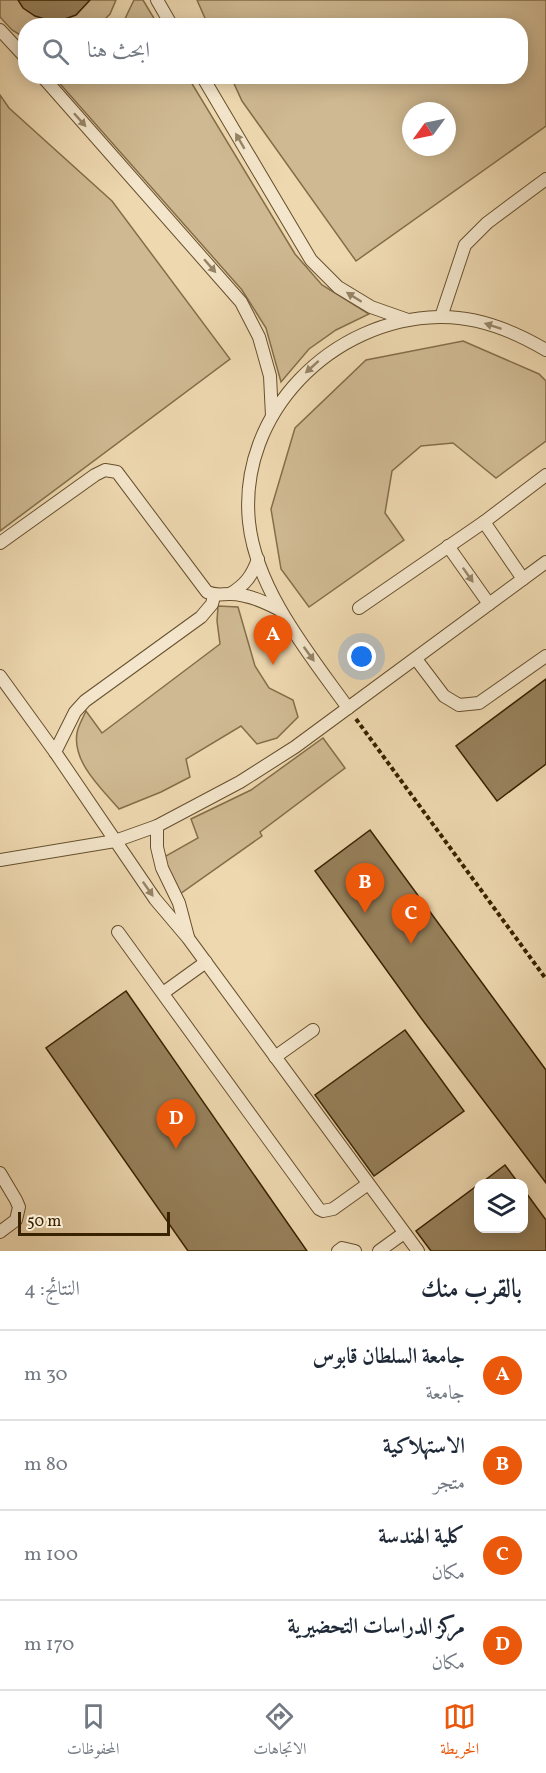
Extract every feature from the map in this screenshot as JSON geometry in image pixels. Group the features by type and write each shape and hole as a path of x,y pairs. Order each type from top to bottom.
{"lane":[{"path":"157,0 167,18"},
{"path":"0,30 18,49"},
{"path":"49,84 241,302 260,337 270,376 272,416"},
{"path":"207,84 311,260 338,287 371,307 408,320"},
{"path":"441,317 465,245 487,223 546,179"},
{"path":"348,708 291,630 258,559 249,523 249,486 256,450 272,416 298,380 326,354 366,331 408,320 441,317 485,323 519,334 546,350"},
{"path":"0,543 94,475 105,470 117,472 207,592 214,596 230,594 264,602 280,610"},
{"path":"359,608 484,522 546,475"},
{"path":"484,522 524,579"},
{"path":"448,546 489,604"},
{"path":"230,594 243,586 252,574 258,559"},
{"path":"0,860 114,841 157,826 240,782 295,747 546,562"},
{"path":"55,752 80,706 201,617 212,604 214,596"},
{"path":"416,659 444,696 459,705 479,703 546,656"},
{"path":"0,676 165,912 206,962 418,1251"},
{"path":"157,826 157,847 162,868 179,903 188,938"},
{"path":"118,932 319,1209 328,1211 333,1209 368,1184"},
{"path":"163,993 206,962"},
{"path":"275,1057 313,1030"},
{"path":"0,1173 19,1207 16,1220 0,1232"},
{"path":"379,1251 404,1233"},
{"path":"338,1251 342,1248 354,1251"}],"path":[{"path":"348,708 546,978"}],"shaded area":[{"path":"0,0 116,0 106,18 18,18 18,34 0,17"},
{"path":"134,0 143,0 154,18 125,18"},
{"path":"197,0 546,0 546,126 356,261 242,101 234,84 528,84 528,18 205,18"},
{"path":"60,84 192,84 295,254 322,285 369,314 336,330 309,349 281,382 266,328 242,290"},
{"path":"0,95 9,108 112,201 230,359 0,531"},
{"path":"463,341 539,374 546,381 546,441 496,478 453,443 421,446 392,471 385,513 404,540 309,607 281,569 271,509 295,428 366,360"},
{"path":"218,606 238,607 255,666 269,688 293,700 298,717 277,738 257,744 241,726 186,759 190,777 119,809 84,765 77,744 79,725 86,711 102,733 220,644"},
{"path":"323,738 345,768 260,832 262,836 177,896 164,857 198,838 191,819 251,790"}],"building":[{"path":"18,0 90,0 76,15 68,18 42,18 23,8"},
{"path":"546,679 546,764 497,801 456,746"},
{"path":"370,830 546,1070 546,1183 421,1018 315,871"},
{"path":"126,991 307,1251 188,1251 46,1048"},
{"path":"405,1030 464,1111 374,1176 315,1095"},
{"path":"505,1165 515,1179 487,1179"},
{"path":"474,1188 474,1233 528,1233 528,1195 546,1220 546,1251 431,1251 416,1231"}],"place":[{"name":"جامعة السلطان قابوس","path":"273,665"},
{"name":"الاستهلاكية","path":"365,913"},
{"name":"كلية الهندسة","path":"411,944"},
{"name":"مركز الدراسات التحضيرية","path":"176,1149"}]}
